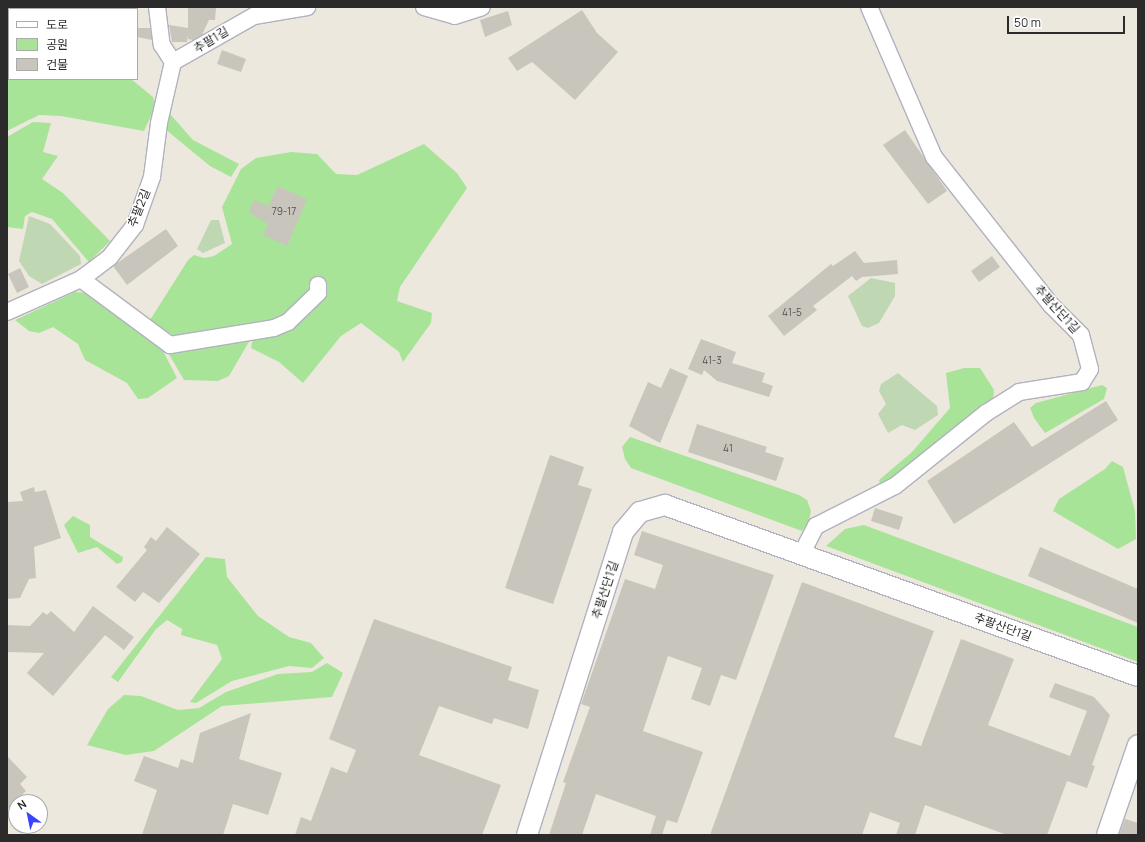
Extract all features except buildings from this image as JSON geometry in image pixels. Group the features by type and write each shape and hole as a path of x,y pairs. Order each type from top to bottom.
{"street":[{"path":"157,7 162,45 173,62"},
{"name":"추팔1길","path":"173,62 254,16 307,7"},
{"path":"424,7 455,16 482,7"},
{"name":"추팔산단1길","path":"801,555 816,526 895,486 1012,396 1019,392 1082,382 1090,369 1080,335 1051,305 934,157 875,8"},
{"name":"추팔2길","path":"7,312 81,279 110,257 135,225 152,177 159,123 173,62"},
{"path":"81,279 170,345 274,328 288,322 318,293 318,285"},
{"name":"추팔산단1길","path":"527,835 623,532 640,512 664,506 1138,676"},
{"path":"1107,835 1138,745"}],"green space":[{"path":"7,7 28,8 8,8 8,80 132,80 153,97 156,105 144,131 61,116 39,115 7,131"},
{"path":"170,114 193,140 239,164 231,177 210,166 165,129"},
{"path":"33,122 51,123 43,152 58,156 42,179 63,193 110,241 89,262 52,219 32,212 25,216 23,229 7,227 7,137"},
{"path":"424,144 457,173 467,188 400,287 397,301 432,313 431,323 403,362 399,352 361,323 341,336 303,383 279,362 251,348 253,337 248,330 174,336 150,320 188,260 194,255 204,258 214,256 232,244 222,207 241,169 256,158 291,152 317,154 336,174 357,175"},
{"path":"29,216 50,224 80,256 81,264 42,284 29,276 19,261"},
{"path":"211,220 219,220 225,243 203,253 197,249"},
{"path":"871,278 895,283 895,296 879,323 868,328 862,326 848,296"},
{"path":"75,292 90,293 162,349 177,378 148,398 138,399 127,383 85,360 78,344 53,327 39,333 29,331 15,320"},
{"path":"250,340 229,376 218,381 184,380 167,351"},
{"path":"964,368 980,368 994,390 993,401 889,483 880,485 879,480 912,452 950,408 946,373"},
{"path":"898,373 937,406 938,415 915,430 902,425 888,433 878,414 886,404 879,391 881,384"},
{"path":"1102,385 1107,388 1104,399 1045,433 1034,418 1030,408 1036,403"},
{"path":"630,437 799,495 807,500 811,511 809,521 802,531 631,468 625,459 622,447"},
{"path":"1112,461 1123,467 1135,511 1136,539 1118,549 1053,511 1059,499 1105,469"},
{"path":"73,516 90,525 90,537 123,557 122,562 117,564 97,547 78,553 64,525"},
{"path":"864,525 1138,627 1138,662 826,546 845,529"},
{"path":"206,557 225,559 227,577 258,616 289,637 311,643 324,658 312,668 289,666 232,681 196,703 190,702 222,659 217,645 181,635 182,629 167,620 156,629 118,682 111,677"},
{"path":"327,663 343,673 332,697 222,706 154,751 126,755 87,745 108,709 124,695 141,696 178,710 199,708 226,692 278,674 312,672"}]}
